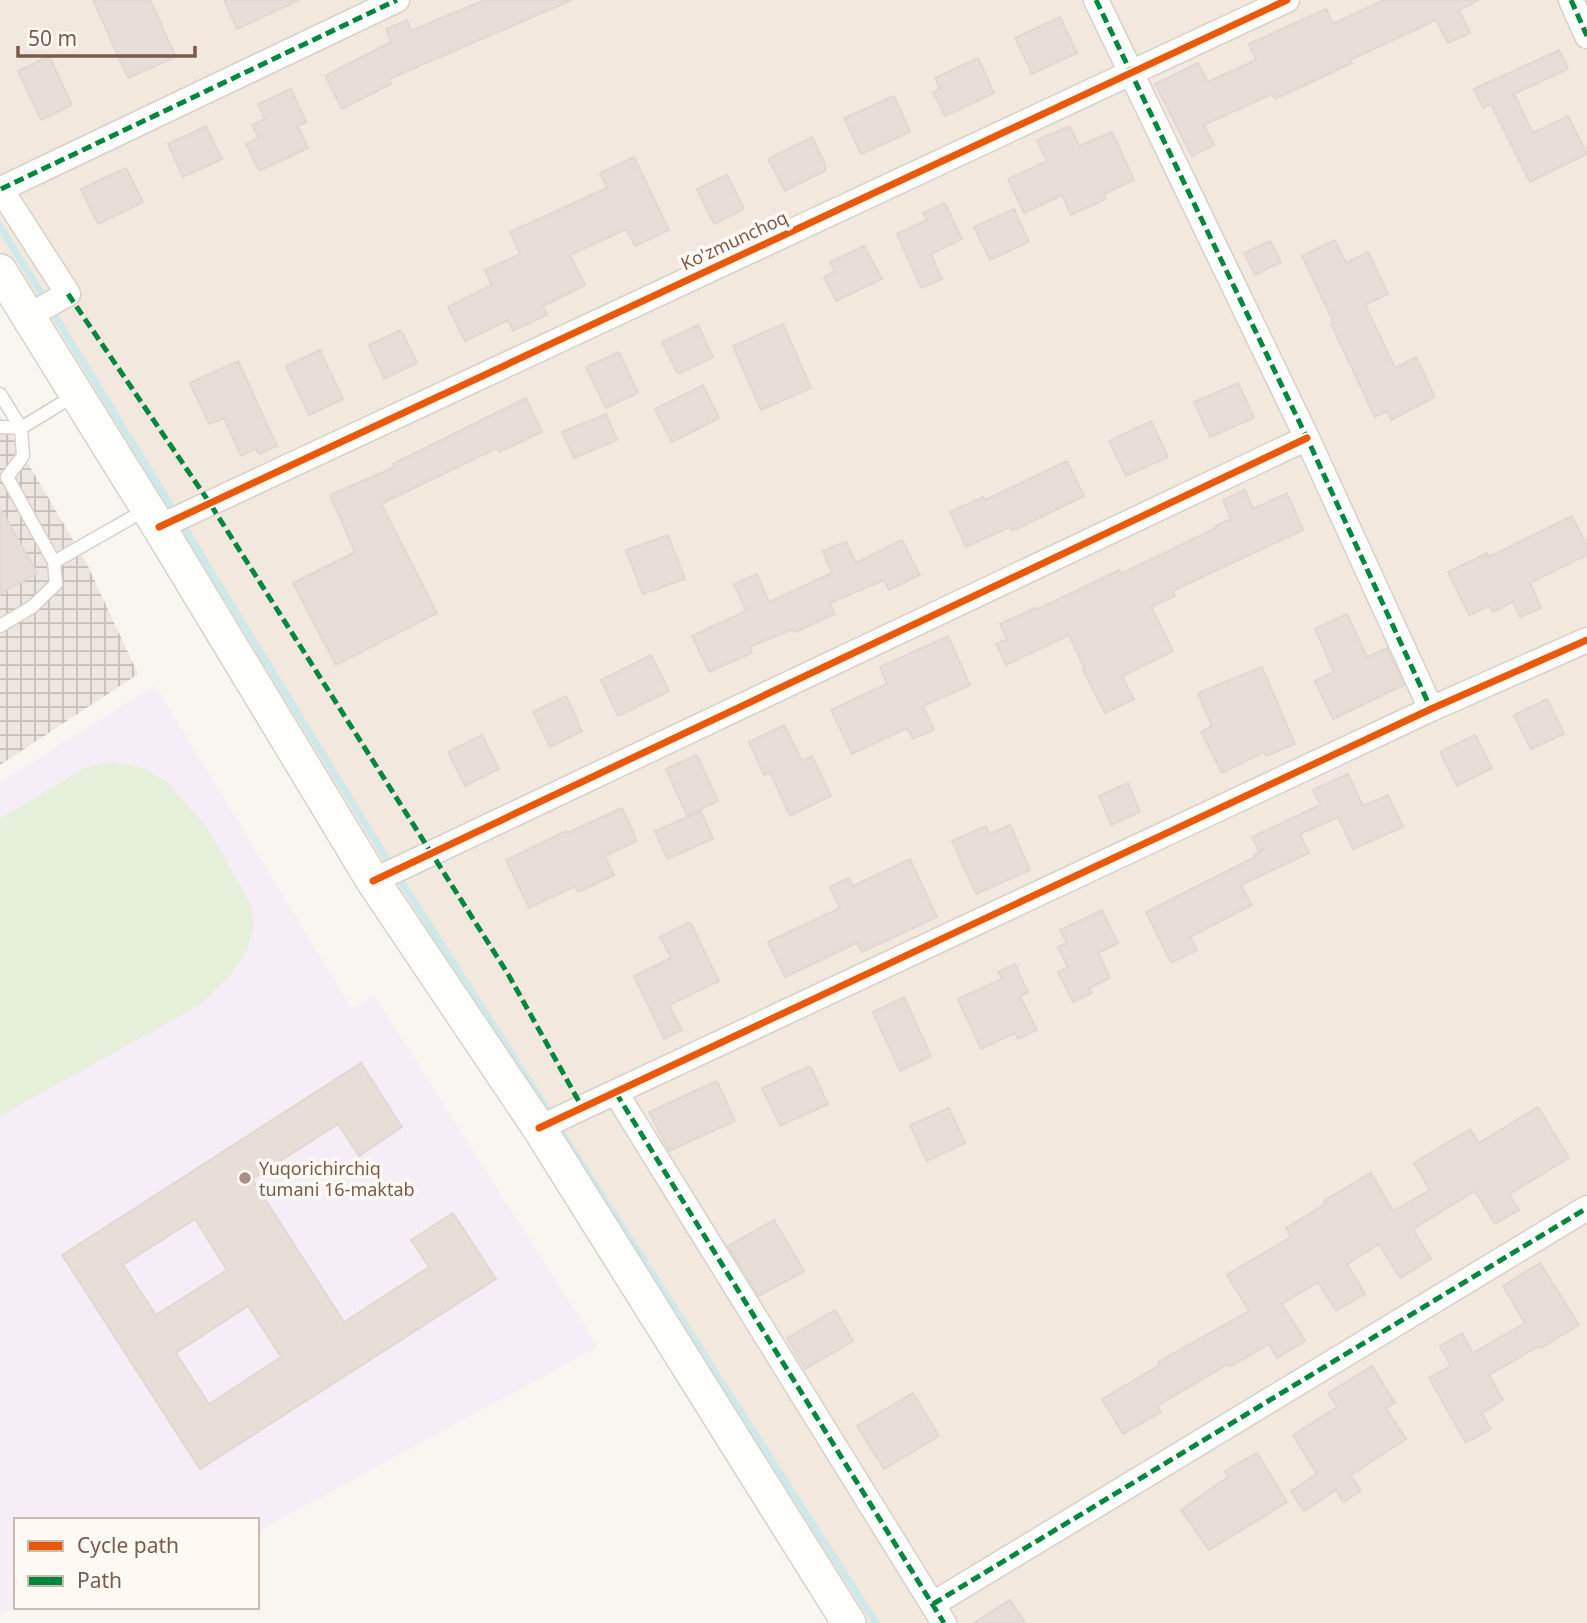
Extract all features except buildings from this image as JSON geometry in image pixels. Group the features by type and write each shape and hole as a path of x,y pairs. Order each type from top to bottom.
{"main road":[{"path":"0,271 151,523 541,1127 849,1623"},
{"path":"22,310 62,403 151,523 355,886 514,1118 830,1623"}],"street":[{"path":"22,310 68,294 1,188 397,0"},
{"path":"1096,0 1307,438 1431,709"},
{"name":"Ko'zmunchoq","path":"151,523 194,509 1287,0"},
{"path":"1570,0 1587,36"},
{"path":"381,877 1307,438"},
{"path":"541,1127 1431,709 1587,640"},
{"path":"617,1093 938,1613 1587,1208"}],"lane":[{"path":"0,394 21,428 23,456 3,479 54,562 56,584 32,607 0,626"},
{"path":"0,427 21,428 62,403"},
{"path":"54,562 151,523"}],"shaded area":[{"path":"0,0 1587,0 1587,1623 865,1623 0,258"},
{"path":"0,416 86,562 138,674 0,765"},
{"name":"Yuqorichirchiq tumani 16-maktab","path":"155,685 352,1009 374,995 598,1347 259,1531 259,1518 14,1518 14,1607 0,1616 0,782"}],"green space":[{"path":"114,762 143,768 166,781 205,825 251,904 254,926 247,950 230,976 200,1005 0,1116 0,819 84,768"}],"waterway":[{"path":"0,226 388,861 876,1623"}],"marked path":[{"path":"1,189 397,0"},
{"path":"1096,0 1307,438 1431,709"},
{"path":"1571,0 1587,36"},
{"path":"68,294 209,502 508,974 582,1107"},
{"path":"616,1093 944,1623"},
{"path":"933,1604 1587,1208"}],"cycle path":[{"path":"159,527 1287,0"},
{"path":"373,881 1307,438"},
{"path":"539,1128 1431,709 1587,640"}],"place":[{"name":"Yuqorichirchiq tumani 16-maktab","path":"245,1178"}]}
